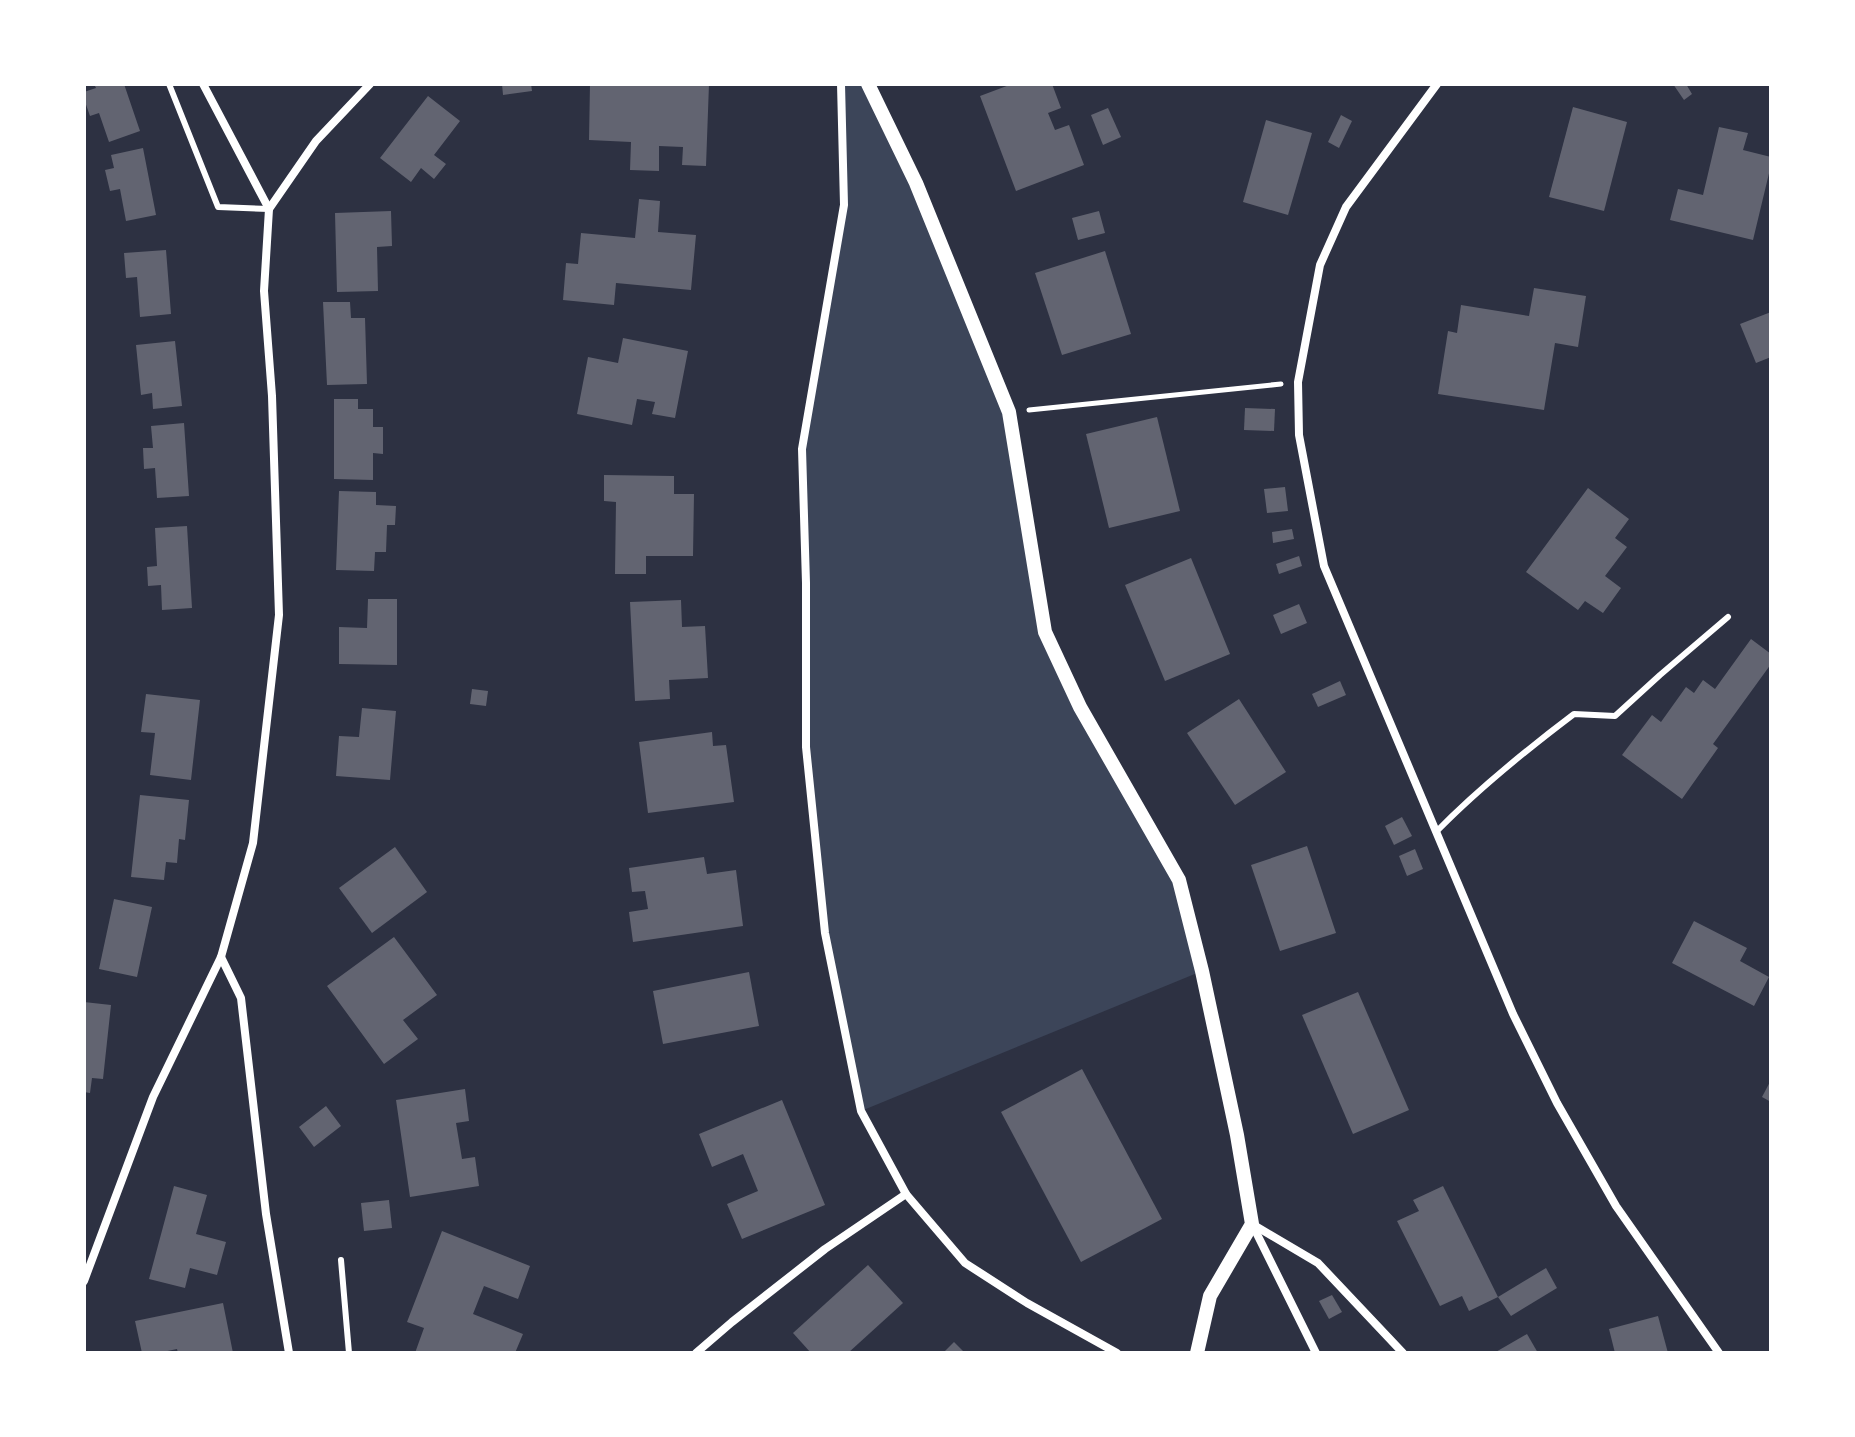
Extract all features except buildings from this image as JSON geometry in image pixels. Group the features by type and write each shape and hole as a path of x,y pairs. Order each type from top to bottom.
{"street":[{"path":"203,84 269,209"},
{"path":"84,1281 153,1097 221,957 253,843 279,615 272,396 264,291 269,209 316,141 370,84"},
{"path":"841,84 844,205 802,449 806,747 825,933 861,1111 906,1194 965,1263 1027,1303 1117,1353"},
{"path":"868,84 916,183 1009,412 1045,632 1080,707 1179,880 1237,1135 1252,1224 1316,1353"},
{"path":"1437,84 1346,207 1320,265 1298,382 1299,435 1324,566 1513,1014 1557,1103 1616,1206 1719,1353"},
{"path":"221,957 241,998 266,1214 289,1353"},
{"path":"696,1353 825,1249 906,1194"},
{"path":"1197,1353 1210,1296 1252,1224"},
{"path":"1252,1224 1318,1263 1403,1353"}],"lane":[{"path":"169,84 218,207 269,209"},
{"path":"1436,832 1514,759 1574,714 1615,716 1728,617"},
{"path":"341,1260 349,1353"}],"path":[{"path":"1009,412 1298,382"}],"shaded area":[{"path":"841,84 868,84 1009,412 1045,632 1179,880 1202,971 861,1111 825,933 806,747 802,449 844,205"}]}
